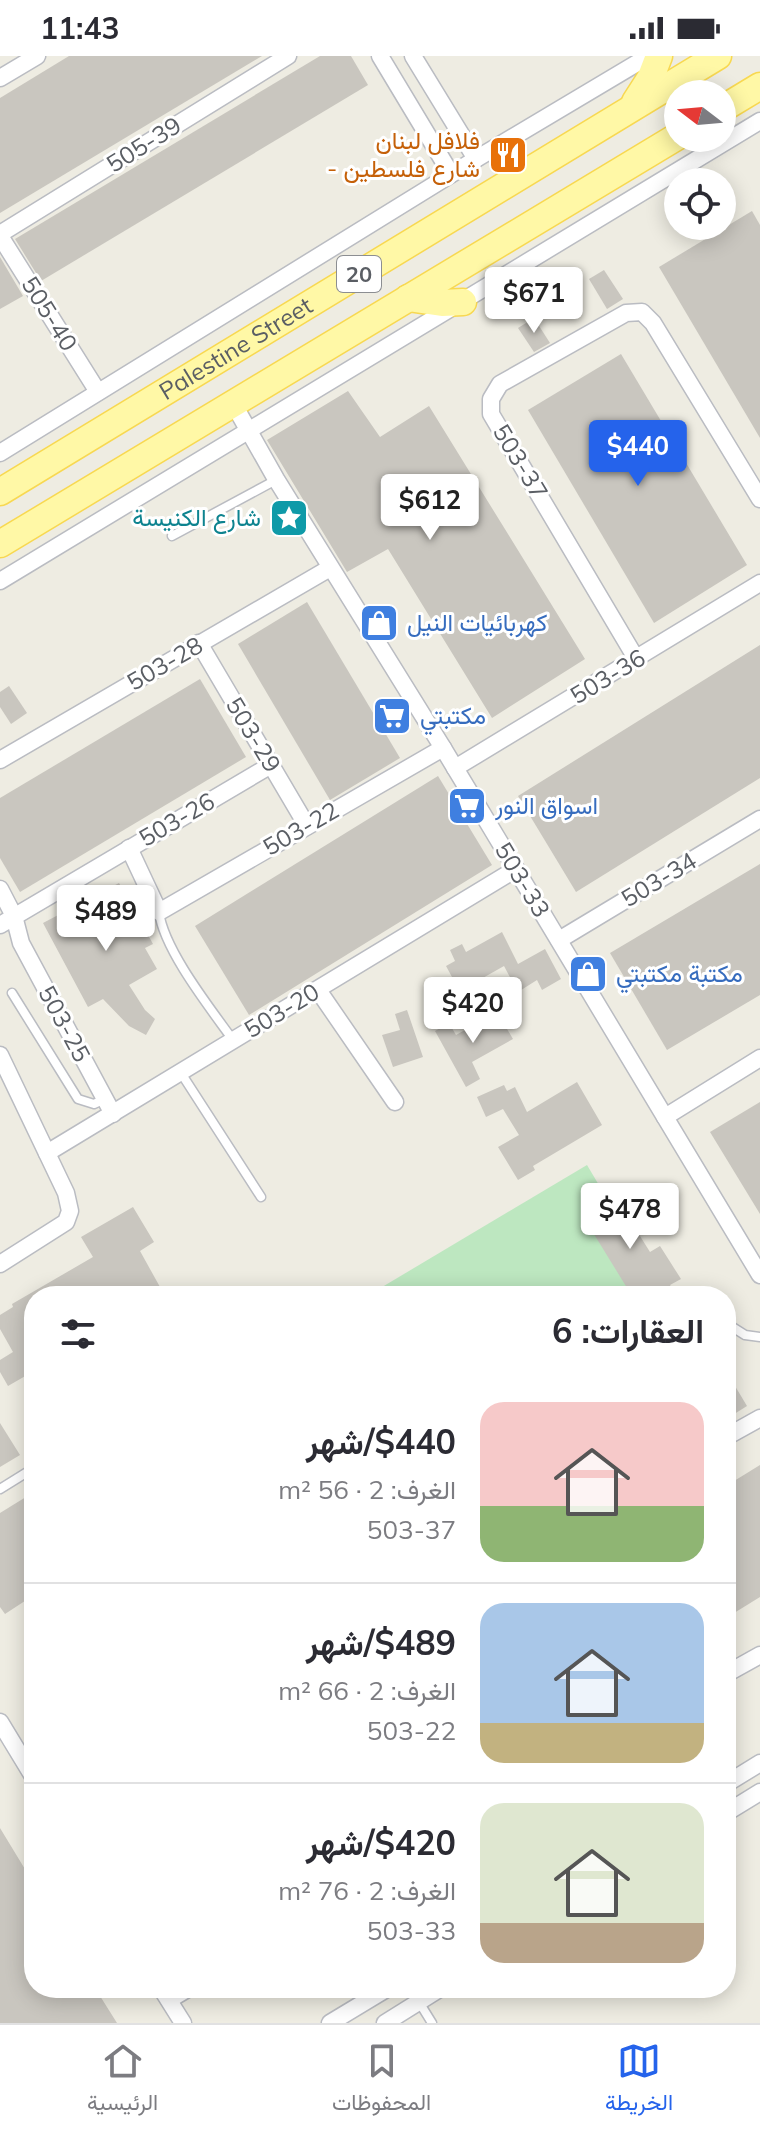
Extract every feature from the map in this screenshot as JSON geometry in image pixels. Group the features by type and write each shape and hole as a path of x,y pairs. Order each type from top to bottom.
{"main road":[{"path":"625,112 644,90 659,56"},
{"name":"Palestine Street","path":"0,492 718,56"},
{"path":"736,101 760,86"},
{"name":"Palestine Street","path":"0,544 664,144"},
{"path":"408,298 442,303 463,302"}],"street":[{"path":"0,78 37,56"},
{"name":"505-39","path":"0,235 288,56"},
{"path":"380,56 451,174"},
{"path":"413,56 476,159"},
{"path":"0,453 451,174 649,56"},
{"path":"0,581 760,121"},
{"name":"505-40","path":"0,235 98,392"},
{"name":"503-37","path":"637,660 491,414 491,399 500,384 626,313 642,312 653,323 760,499"},
{"name":"503-33","path":"233,403 276,479 443,748 760,1275"},
{"name":"503-28","path":"0,760 330,568"},
{"name":"503-36","path":"455,768 760,583"},
{"name":"503-29","path":"199,643 307,826"},
{"name":"503-22","path":"159,912 443,748"},
{"name":"503-26","path":"7,920 271,765"},
{"name":"503-34","path":"559,940 760,819"},
{"path":"129,848 159,912"},
{"name":"503-20","path":"47,1153 109,1106 181,1073 516,869"},
{"name":"503-25","path":"0,889 7,920 109,1106"},
{"path":"318,990 395,1102"},
{"path":"0,1055 66,1193 70,1211 66,1222 0,1264"},
{"path":"665,1117 760,1058"},
{"path":"736,1431 760,1418"},
{"path":"736,1668 760,1655"},
{"path":"0,1722 6,1744 24,1766"},
{"path":"736,1778 760,1763"},
{"path":"736,1807 760,1792"},
{"path":"167,1998 183,2023"},
{"path":"330,2023 371,1998"},
{"path":"385,2023 425,1998"}],"lane":[{"path":"172,536 276,479"},
{"path":"159,912 161,927 198,992 234,1040"},
{"path":"12,993 78,1099 109,1106"},
{"path":"181,1073 261,1197"},
{"path":"736,1329 745,1335 760,1337"},
{"path":"0,1489 24,1474"},
{"path":"419,2002 432,2023"}],"green space":[{"path":"587,1165 659,1286 384,1286"}],"building":[{"path":"69,56 262,56 0,213 0,98"},
{"path":"320,56 351,56 368,85 41,281 15,239"},
{"path":"752,211 760,225 760,438 659,267 704,240 736,240 736,221"},
{"path":"0,257 23,296 0,309"},
{"path":"604,270 623,299 607,309 589,279"},
{"path":"534,318 550,343 534,352 518,328"},
{"path":"621,354 747,565 654,623 528,410"},
{"path":"348,391 380,437 429,406 585,659 492,718 388,549 347,572 267,440"},
{"path":"307,602 400,758 330,800 238,644"},
{"path":"760,645 760,778 576,892 518,796"},
{"path":"200,679 246,757 20,892 0,858 0,798"},
{"path":"9,686 27,713 11,724 0,707 0,692"},
{"path":"438,776 492,865 249,1015 195,926"},
{"path":"760,864 760,995 667,1050 610,953"},
{"path":"119,883 153,944 145,948 157,969 129,985 145,1010 155,1019 146,1035 129,1026 103,999 88,1007 43,923"},
{"path":"502,932 518,964 545,949 561,979 542,990 537,980 518,992 504,966 481,979 484,983 454,1000 456,1005 444,1011 432,988 452,977 446,966 455,961 450,950 462,944 466,952"},
{"path":"407,1010 423,1057 393,1067 382,1035 400,1030 395,1014"},
{"path":"497,1012 513,1039 472,1062 480,1079 466,1087 435,1031 449,1023 456,1035"},
{"path":"577,1082 602,1125 533,1166 535,1170 518,1180 498,1147 519,1135 503,1109 486,1117 477,1097 504,1085 507,1091 515,1087 527,1112"},
{"path":"760,1102 760,1214 710,1132"},
{"path":"613,1193 650,1252 660,1246 681,1279 671,1286 626,1286 581,1213"},
{"path":"133,1207 154,1242 140,1251 159,1286 43,1286 93,1257 81,1237"},
{"path":"24,1297 24,1377 8,1386 0,1372 0,1360 13,1352 0,1329 0,1315 13,1307 12,1304"},
{"path":"736,1388 747,1406 736,1413"},
{"path":"0,1423 20,1455 0,1467"},
{"path":"760,1465 760,1597 736,1612 736,1480"},
{"path":"24,1498 24,1602 5,1614 0,1607 0,1513"},
{"path":"0,1828 24,1868 24,1998 101,1998 117,2023 0,2023"}],"place":[{"name":"فلافل لبنان - شارع فلسطين","path":"508,155"},
{"name":"شارع الكنيسة","path":"289,518"},
{"name":"كهربائيات النيل","path":"379,623"},
{"name":"مكتبتي","path":"392,716"},
{"name":"اسواق النور","path":"467,806"},
{"name":"مكتبة مكتبتي","path":"588,974"}]}
